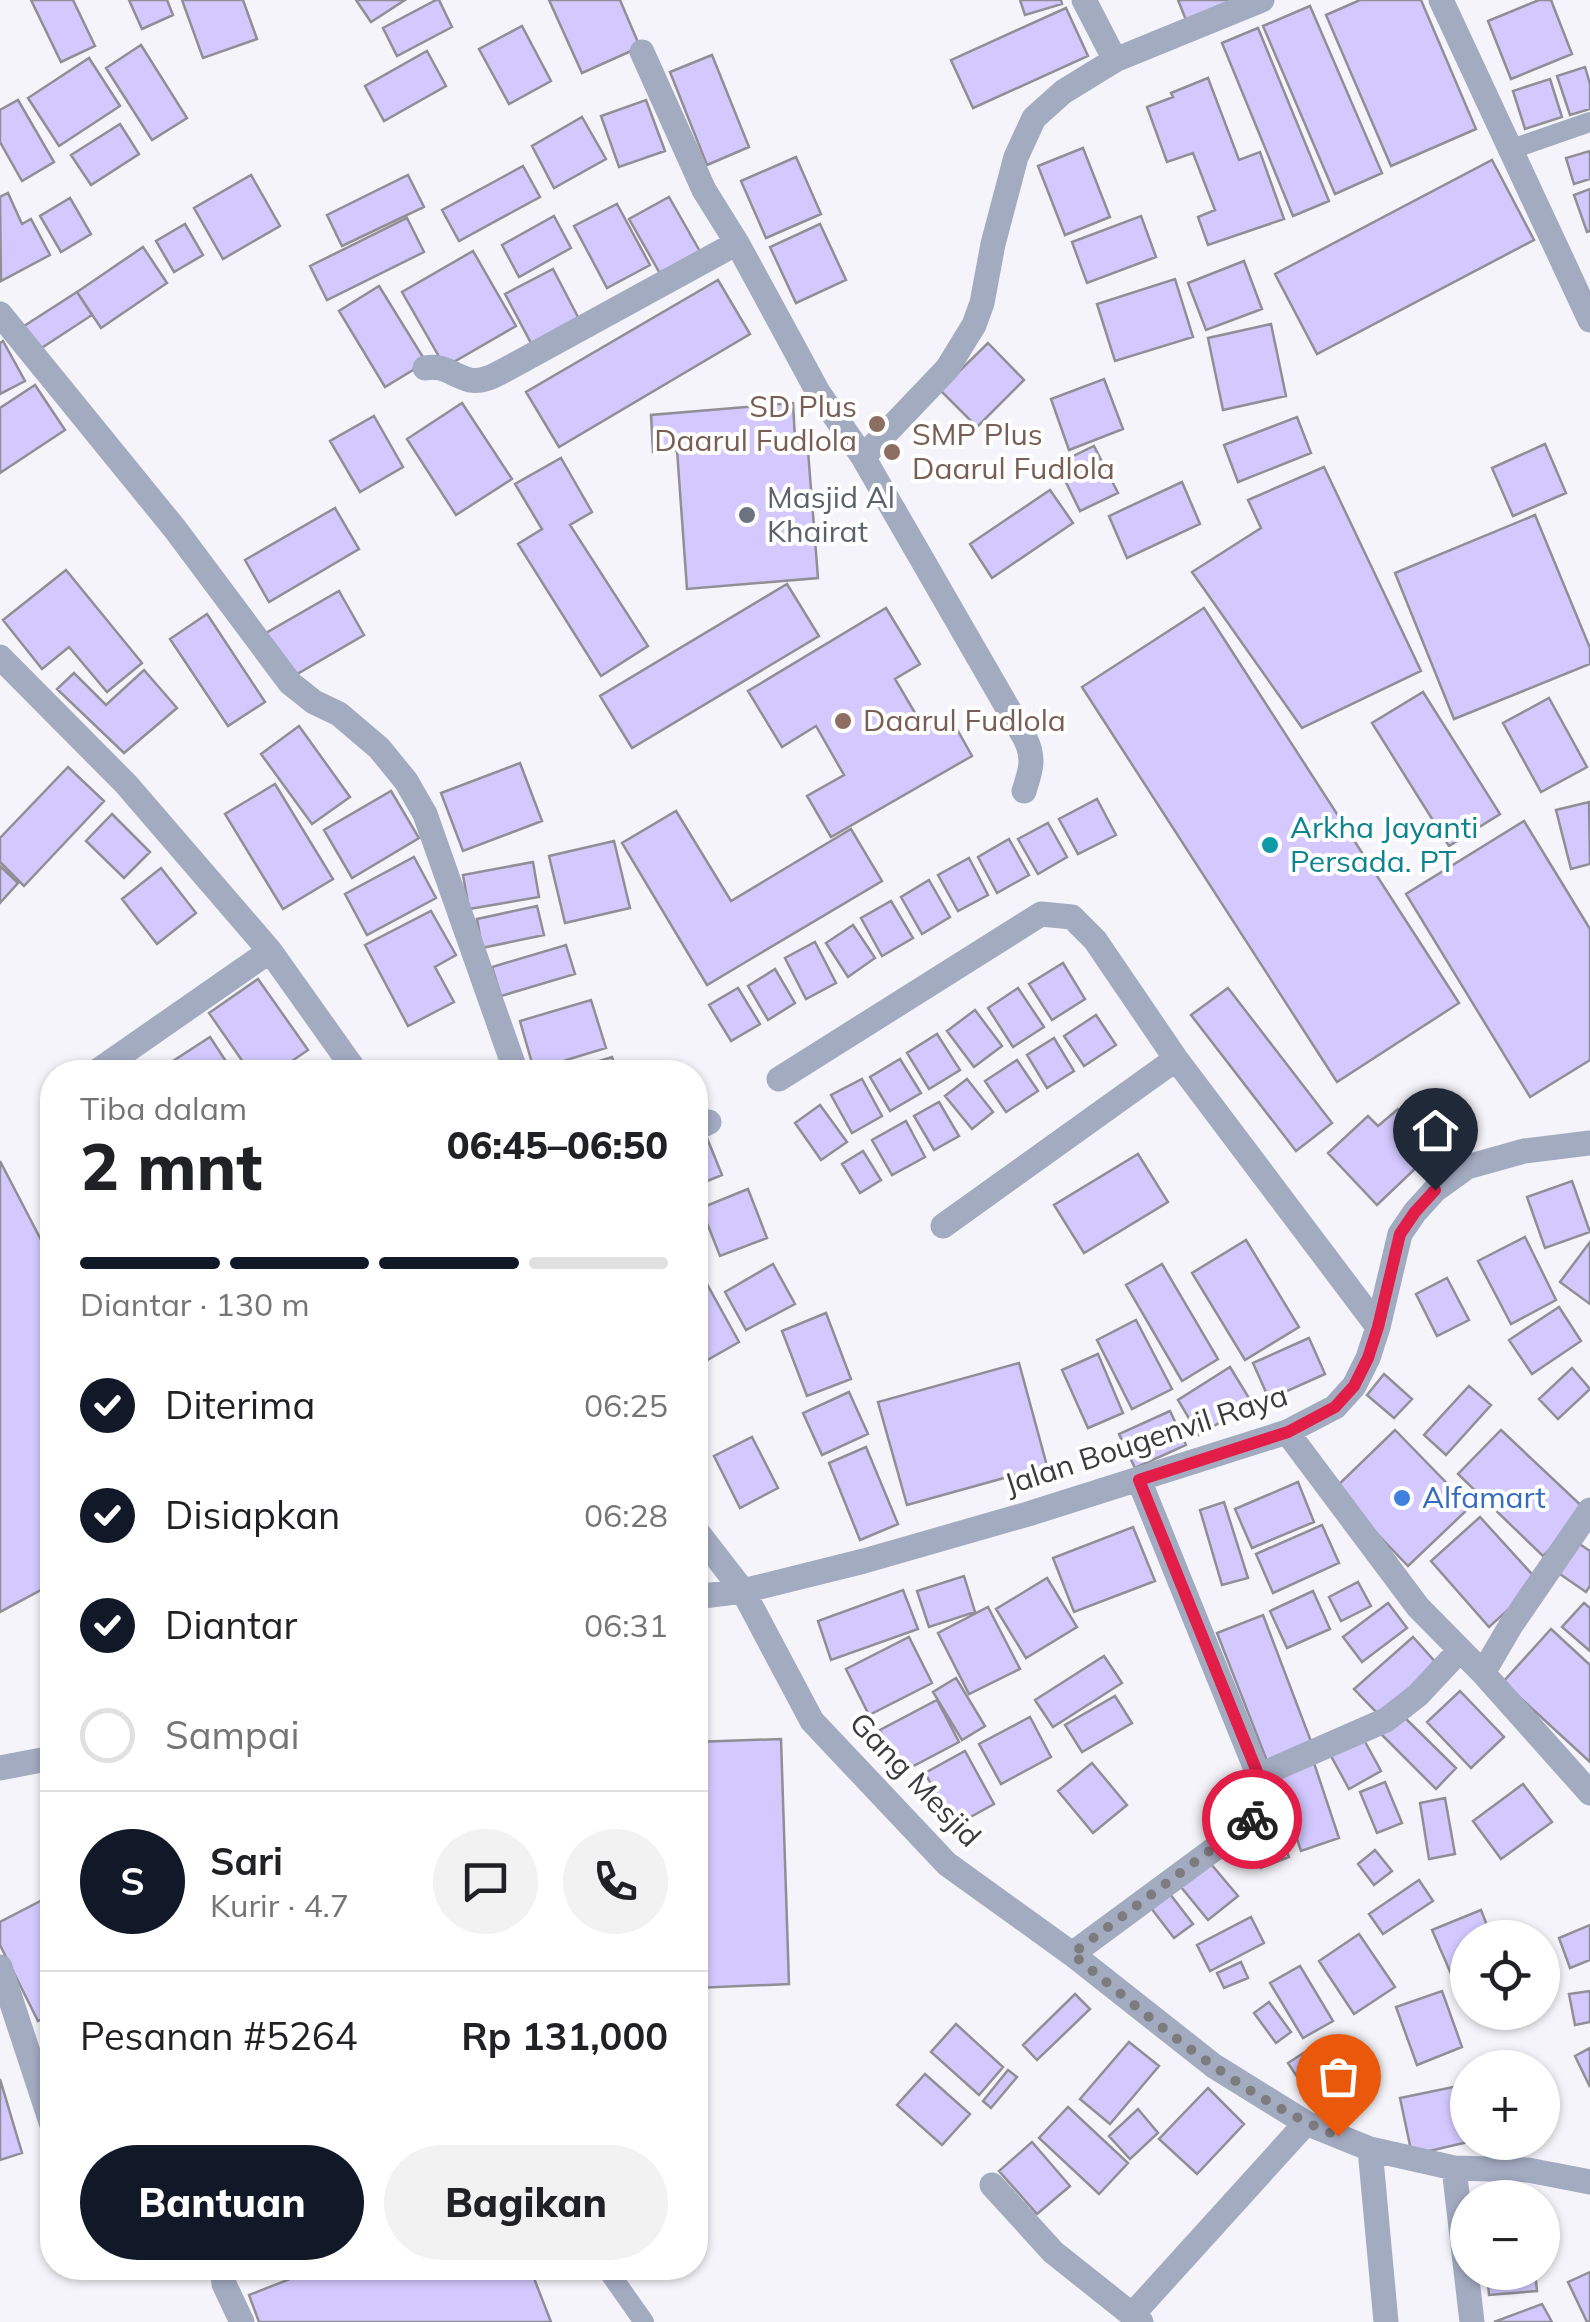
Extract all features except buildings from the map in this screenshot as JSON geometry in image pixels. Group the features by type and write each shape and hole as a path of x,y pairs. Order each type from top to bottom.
{"street":[{"path":"1084,0 1115,60"},
{"path":"863,458 947,369 974,325 1016,157 1034,118 1063,92 1115,60 1262,0"},
{"path":"1441,0 1590,320"},
{"path":"642,52 704,190 818,392 863,458 1025,738 1032,752 1024,791"},
{"path":"425,368 437,366 470,380 483,380 737,243"},
{"path":"0,314 175,530 290,683 314,702 340,714 379,748 406,781 425,814 512,1060"},
{"path":"0,657 126,784 270,952 347,1060"},
{"path":"778,1079 1041,914 1072,917 1095,940 1176,1059 1378,1327"},
{"path":"113,1060 270,952"},
{"path":"943,1226 1176,1059"},
{"name":"Jalan Bougenvil Raya","path":"708,1595 743,1591 864,1561 1288,1432 1335,1407 1354,1386 1378,1327 1400,1234 1435,1190 1467,1167 1524,1151 1590,1143"},
{"path":"1288,1432 1418,1607 1590,1793"},
{"path":"1072,1954 1258,1814 1262,1784 1139,1480"},
{"path":"1483,1673 1590,1510"},
{"name":"Gang Mesjid","path":"708,1546 743,1591 812,1720 947,1864 1072,1954 1214,2066 1306,2123 1370,2149 1454,2168 1528,2170 1590,2182"},
{"path":"1258,1776 1386,1720 1418,1695 1460,1650"},
{"path":"2,1764 40,1759"},
{"path":"0,1967 40,2089"},
{"path":"992,2185 1053,2252 1137,2319 1306,2123"},
{"path":"1370,2149 1386,2322"},
{"path":"1454,2168 1472,2322"},
{"path":"224,2280 242,2322"}],"lane":[{"path":"1509,150 1590,122"},
{"path":"614,2280 644,2322"}],"way so far":[{"path":"1252,1819 1072,1954 1214,2066 1306,2123 1338,2136"}],"place":[{"name":"SD Plus Daarul Fudlola","path":"877,424"},
{"name":"SMP Plus Daarul Fudlola","path":"892,452"},
{"name":"Masjid Al Khairat","path":"747,515"},
{"name":"Daarul Fudlola","path":"843,721"},
{"name":"Arkha Jayanti Persada. PT","path":"1270,845"},
{"name":"Alfamart","path":"1402,1498"}],"route":[{"path":"1252,1819 1258,1814 1262,1784 1139,1480 1288,1432 1335,1407 1354,1386 1368,1358 1400,1234 1435,1190"}]}
